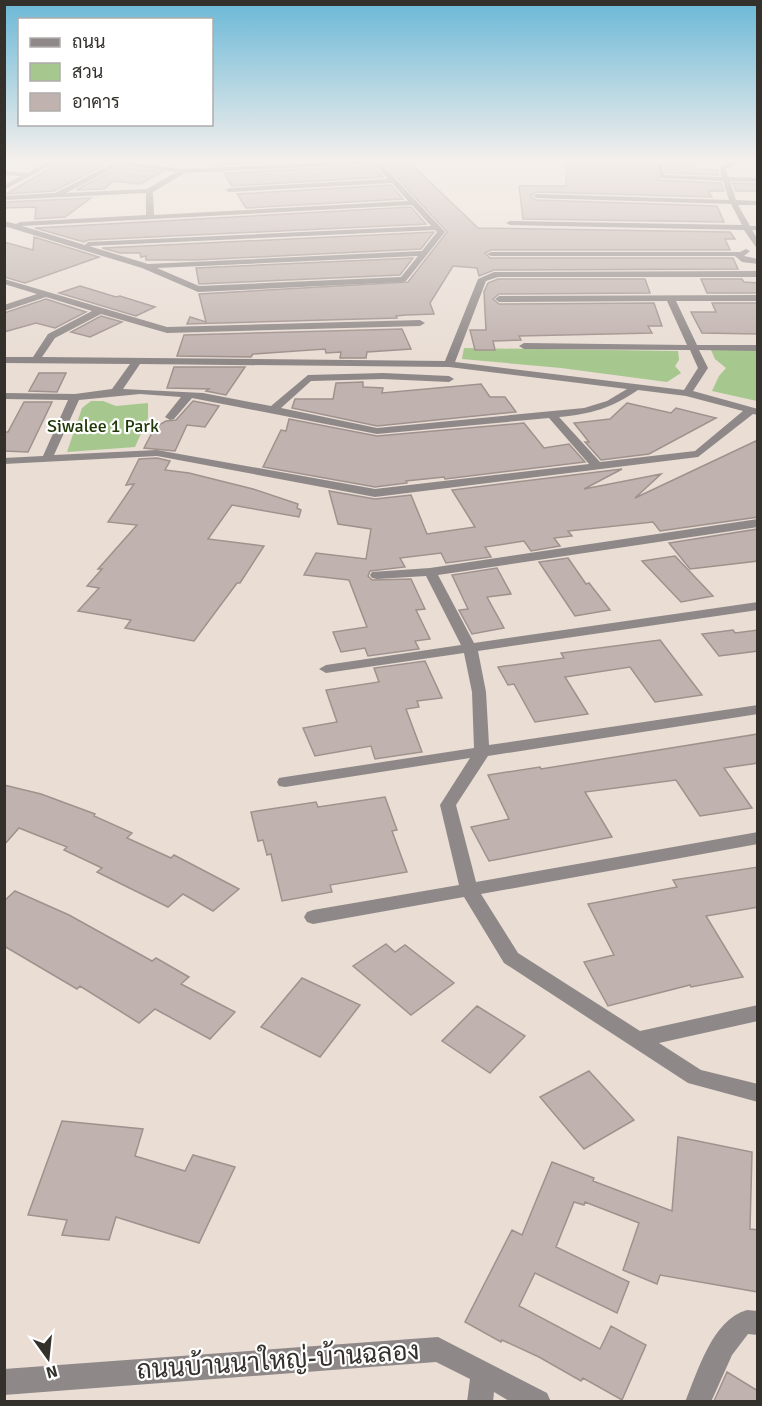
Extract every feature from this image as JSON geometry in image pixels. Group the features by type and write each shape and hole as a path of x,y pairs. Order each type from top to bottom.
{"street":[{"path":"13,226 145,266 198,289 403,279 441,232 433,226"},
{"path":"634,226 758,228"},
{"path":"76,245 435,228"},
{"path":"490,254 739,254 758,249 747,228"},
{"path":"145,266 424,253"},
{"path":"449,364 482,279 497,274 756,274 753,262 741,258 739,254"},
{"path":"4,281 167,330 420,323"},
{"path":"4,308 47,294"},
{"path":"670,298 702,368 687,393"},
{"path":"499,299 758,298"},
{"path":"36,360 51,336 100,311"},
{"path":"524,346 758,348"},
{"path":"4,360 449,364 687,393 754,411"},
{"path":"115,392 138,360"},
{"path":"274,409 308,378 383,376 449,379"},
{"path":"4,396 75,397 115,392 189,395 377,430 553,416 585,411 611,404 638,386"},
{"path":"170,417 189,395"},
{"path":"47,459 75,397"},
{"path":"4,460 157,453 375,493 698,454 754,411"},
{"path":"553,416 597,466"},
{"path":"377,575 430,572 758,523"},
{"path":"430,572 470,649 479,692 482,752 448,805 469,889 511,958 695,1077 758,1093"},
{"path":"326,669 758,606"},
{"path":"285,782 758,709"},
{"path":"313,917 758,838"},
{"path":"638,1040 758,1013"},
{"path":"698,1401 733,1332 744,1322 758,1323"},
{"name":"ถนนบ้านนาใหญ่-บ้านฉลอง","path":"4,1382 438,1348 538,1401"},
{"path":"480,1401 483,1372"}],"green space":[{"path":"464,348 678,351 679,360 675,366 681,373 667,382 561,368 462,359"},
{"path":"711,350 757,350 757,401 712,391 719,376 726,368 715,359"},
{"name":"Siwalee 1 Park","path":"91,401 103,401 116,406 148,403 148,418 135,447 67,452 82,408"}],"building":[{"path":"78,226 392,226 84,242 35,228"},
{"path":"441,226 730,232 735,239 725,239 730,250 491,250 485,253 490,258 733,258 738,269 494,270 479,276 477,268 453,266 430,303 434,314 396,316 397,318 187,324 190,317 206,322 199,294 408,282 447,232"},
{"path":"434,232 421,249 195,260 146,260 146,256 141,257 140,253 120,253 102,248"},
{"path":"34,237 99,257 25,283 4,277 4,242 33,250"},
{"path":"413,258 400,275 199,284 196,268"},
{"path":"498,279 645,279 650,293 499,294 493,299 499,304 654,303 662,326 648,326 652,333 519,336 521,340 493,341 495,350 475,350 470,330 486,330 484,292 488,283"},
{"path":"701,279 742,279 744,282 758,283 758,293 707,293"},
{"path":"80,286 155,307 136,316 59,293"},
{"path":"46,299 86,312 55,328 36,323 4,332 4,313"},
{"path":"712,303 758,303 758,334 702,333 691,312 716,312"},
{"path":"101,316 122,322 90,337 71,332"},
{"path":"402,329 411,349 367,352 366,358 340,358 341,352 326,353 325,349 253,354 251,357 177,356 184,335"},
{"path":"174,367 245,367 226,395 206,391 209,389 167,388"},
{"path":"39,373 66,373 57,392 29,391"},
{"path":"363,382 363,387 383,388 382,393 481,384 490,397 505,397 516,412 377,426 292,408 295,399 333,399 336,383"},
{"path":"193,401 219,406 205,427 187,425 175,451 144,448 155,427 166,421 176,420"},
{"path":"24,402 52,402 28,452 4,451 4,432 8,432"},
{"path":"627,403 671,413 676,408 716,418 649,454 601,460 585,442 589,442 574,423 610,419"},
{"path":"289,419 377,436 524,423 544,448 569,444 585,462 445,479 444,477 406,481 407,483 375,487 263,467 281,430 286,431"},
{"path":"758,440 758,517 660,531 653,522 568,531 572,536 554,538 560,546 531,551 524,541 485,547 491,557 446,563 441,553 400,558 405,567 370,571 368,576 372,580 411,579 425,609 416,610 430,639 415,641 419,649 368,656 365,648 341,652 333,632 367,627 349,580 304,575 316,553 366,559 371,529 338,524 329,491 375,499 411,495 427,534 475,527 452,490 622,469 584,489 661,474 635,498"},
{"path":"157,458 170,461 165,470 189,473 253,489 298,504 297,508 301,510 299,517 232,505 208,539 264,546 240,583 237,583 194,641 125,628 131,620 78,611 99,588 87,586 102,569 98,569 137,525 108,522 134,484 126,485 139,459"},
{"path":"758,529 758,561 690,569 669,543"},
{"path":"675,556 713,596 681,602 642,561"},
{"path":"568,558 586,584 589,583 610,610 575,616 539,562"},
{"path":"497,568 511,594 487,597 504,628 472,634 459,610 468,609 452,575"},
{"path":"733,630 735,633 758,630 758,651 719,656 702,634"},
{"path":"660,640 702,695 655,702 630,667 565,677 588,714 535,722 514,684 508,685 498,667 564,658 561,653"},
{"path":"425,661 442,698 417,701 419,707 406,709 422,752 375,759 371,746 315,756 303,728 337,722 326,690 379,682 374,668"},
{"path":"758,734 758,763 724,768 752,808 700,816 676,780 585,792 612,837 489,861 471,827 509,819 488,775 540,767 541,769"},
{"path":"4,785 41,794 95,814 94,816 132,833 127,838 171,858 174,855 239,889 213,911 183,894 168,907 97,872 102,868 64,850 67,847 19,828 4,845"},
{"path":"385,797 397,830 392,831 407,872 330,885 332,892 282,901 271,854 267,855 263,840 258,841 251,812 316,802 318,807"},
{"path":"758,867 758,907 706,916 743,977 691,987 690,985 608,1006 584,962 614,955 588,904 677,887 673,880"},
{"path":"15,891 69,915 152,961 156,958 189,977 181,984 235,1012 210,1039 155,1009 139,1023 80,986 77,989 4,946 4,901"},
{"path":"386,944 395,952 405,945 454,983 411,1015 353,966"},
{"path":"302,978 360,1005 320,1057 261,1027"},
{"path":"477,1006 525,1036 490,1073 442,1041"},
{"path":"589,1071 634,1120 584,1149 540,1097"},
{"path":"62,1121 143,1129 135,1156 185,1171 193,1155 235,1167 199,1243 116,1217 109,1240 62,1235 67,1220 28,1215"},
{"path":"678,1137 752,1152 750,1229 758,1230 758,1292 660,1275 657,1284 623,1270 639,1223 585,1202 584,1205 574,1202 556,1247 629,1282 617,1313 535,1273 519,1306 600,1349 611,1326 646,1345 622,1400 583,1378 581,1381 539,1357 502,1340 501,1342 465,1322 512,1230 522,1235 552,1162 594,1178 593,1181 672,1211"},
{"path":"727,1372 758,1391 758,1401 714,1401"}]}
